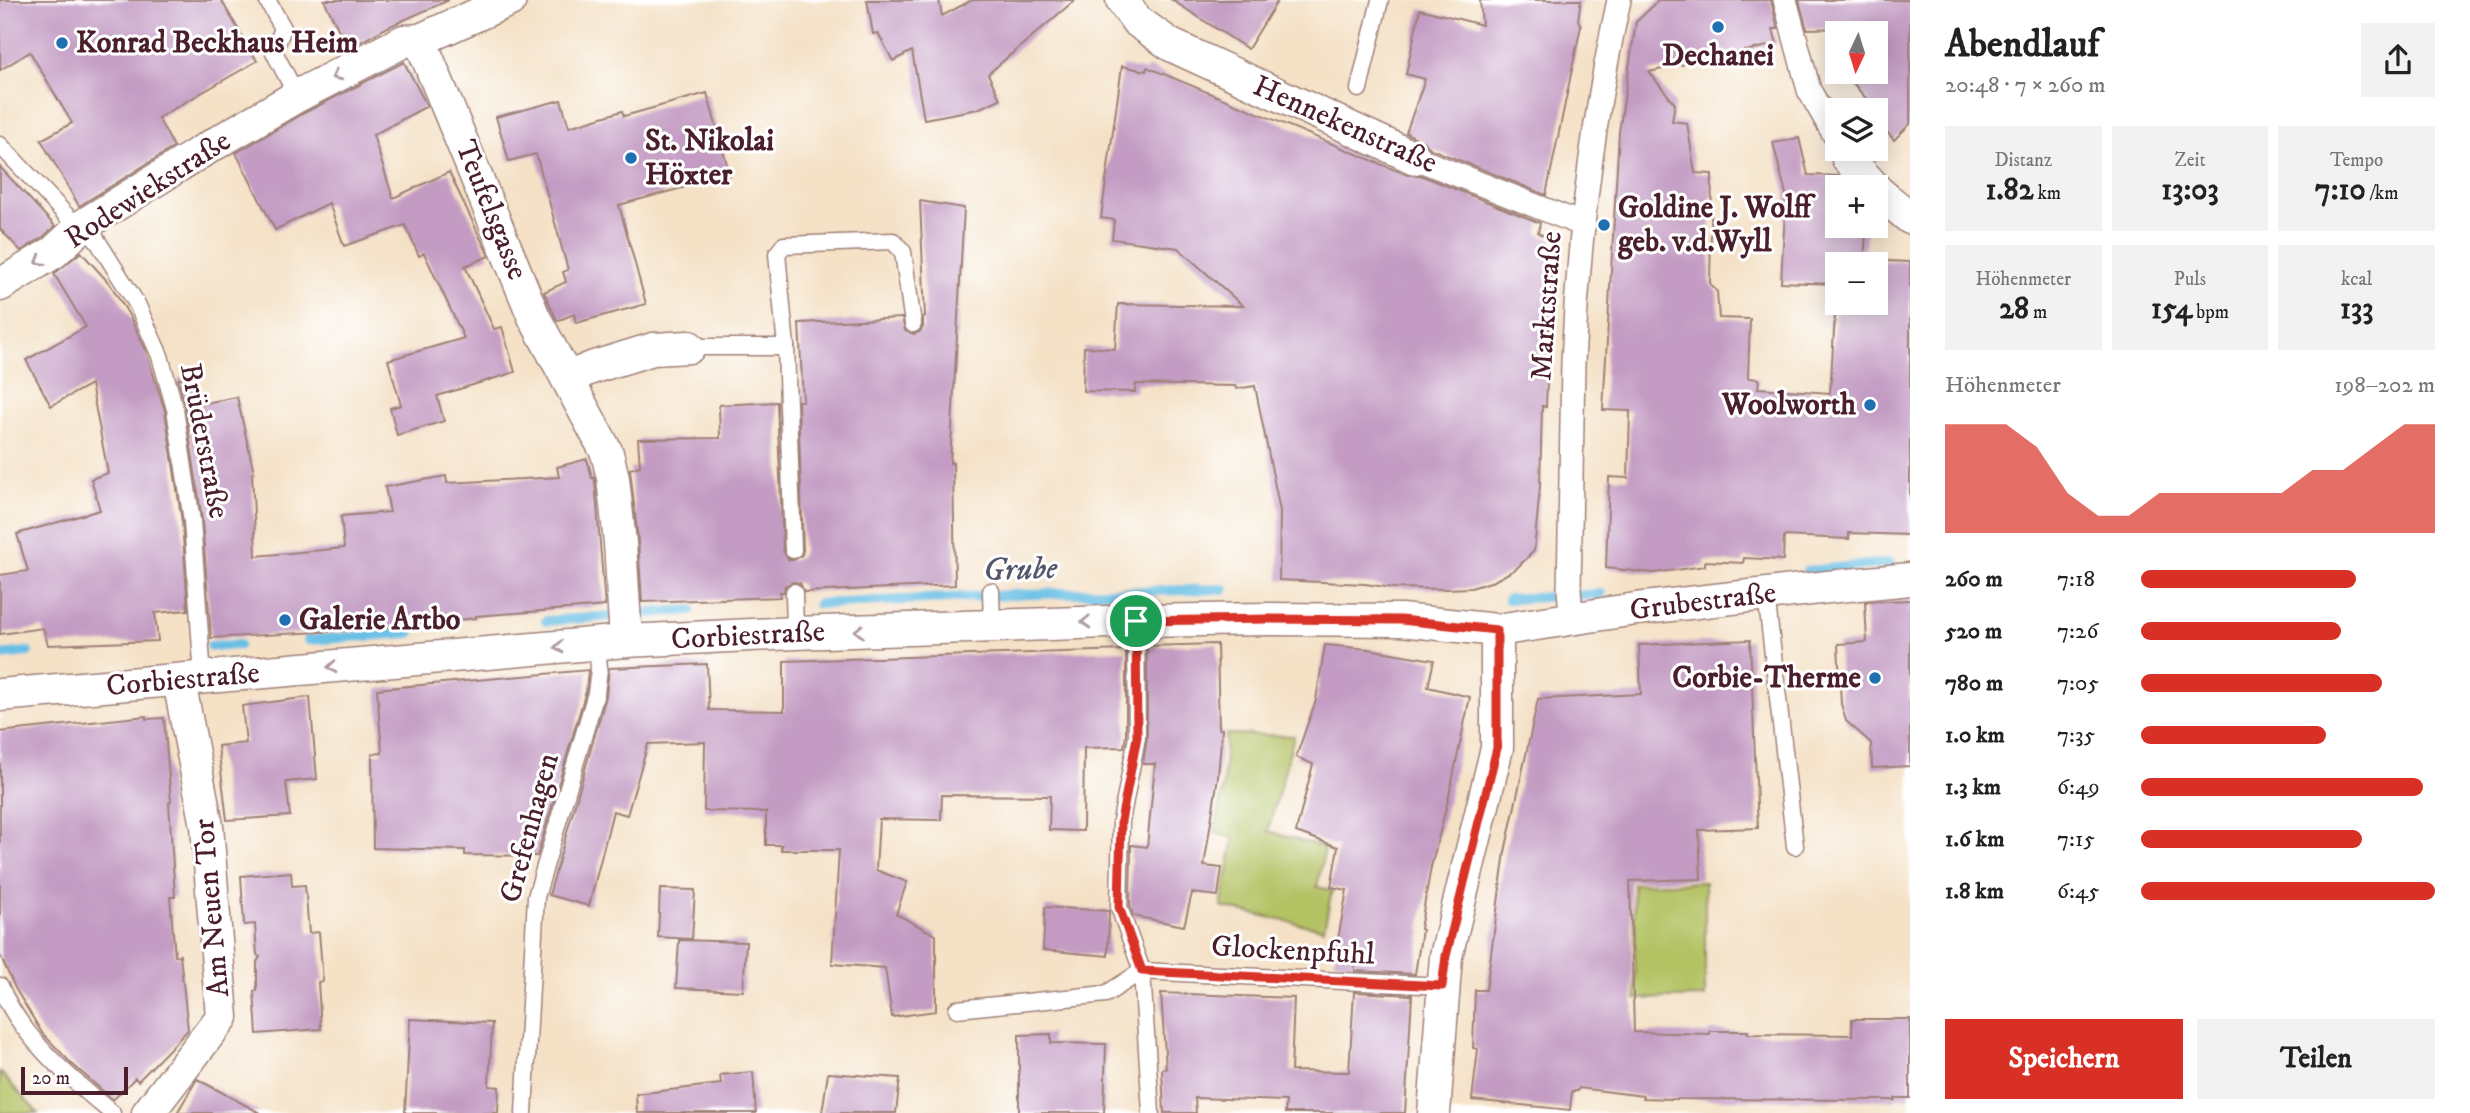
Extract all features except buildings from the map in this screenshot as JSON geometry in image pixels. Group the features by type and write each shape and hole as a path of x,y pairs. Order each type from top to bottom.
{"street":[{"name":"Rodewiekstraße","path":"0,285 54,252 82,226 297,96 404,41 420,40 509,0"},
{"name":"Hennekenstraße","path":"1122,0 1137,21 1171,46 1415,158 1584,225"},
{"name":"Marktstraße","path":"1570,604 1573,361 1584,225 1602,76 1619,0"},
{"path":"1785,0 1809,90 1825,119"},
{"name":"Teufelsgasse","path":"420,40 534,317 607,453 613,478 620,543 618,629"},
{"path":"1851,161 1863,175"},
{"path":"1888,200 1910,218"},
{"path":"567,378 653,349 689,347"},
{"name":"Grubestraße","path":"1497,630 1570,604 1636,609 1910,579"},
{"name":"Corbiestraße","path":"0,695 194,670 618,629 795,633 992,606 1136,621 1401,620 1497,630"},
{"path":"1434,1113 1446,956 1497,748 1497,630"},
{"name":"Am Neuen Tor","path":"148,1113 222,1017 194,670"}],"lane":[{"path":"267,0 283,28 274,52 297,96"},
{"path":"1359,89 1380,0"},
{"name":"Brüderstraße","path":"0,145 68,217 95,237 137,304 160,356 185,464 192,521 194,670"},
{"path":"793,550 786,347 777,254 784,245 892,241 903,252 913,324"},
{"path":"689,347 786,347"},
{"path":"794,592 795,633"},
{"path":"1766,594 1796,846"},
{"path":"1136,621 1137,737 1121,821 1119,907 1142,971 1151,1113"},
{"name":"Grefenhagen","path":"524,1113 536,897 596,693 599,669 618,629"},
{"path":"957,1009 1106,994 1142,971"},
{"name":"Glockenpfuhl","path":"1142,971 1442,986"},
{"path":"0,986 8,1006 56,1066 112,1113"}],"green space":[{"path":"1226,734 1294,736 1268,831 1325,848 1317,887 1332,890 1324,929 1221,907 1234,838 1215,833 1223,785"},
{"path":"1705,882 1705,997 1636,999 1633,884"},
{"path":"0,1072 38,1113 0,1113"}],"waterway":[{"name":"Grube","path":"1807,571 1890,563"},
{"name":"Grube","path":"818,604 1224,589"},
{"name":"Grube","path":"1508,599 1601,594"},
{"name":"Grube","path":"546,621 691,610"},
{"name":"Grube","path":"308,640 410,633"},
{"name":"Grube","path":"211,646 239,645"},
{"name":"Grube","path":"0,655 28,652"}],"place":[{"name":"Dechanei","path":"1718,27"},
{"name":"Konrad Beckhaus Heim","path":"62,43"},
{"name":"St. Nikolai Höxter","path":"631,158"},
{"name":"Goldine J. Wolff geb. v.d.Wyll","path":"1604,225"},
{"name":"Woolworth","path":"1870,405"},
{"name":"Galerie Artbo","path":"285,620"},
{"name":"Corbie-Therme","path":"1875,678"}],"route":[{"path":"1401,620 1497,630 1497,748 1446,956 1442,986 1142,971 1119,907 1121,821 1137,737 1136,621 1401,620"}]}
